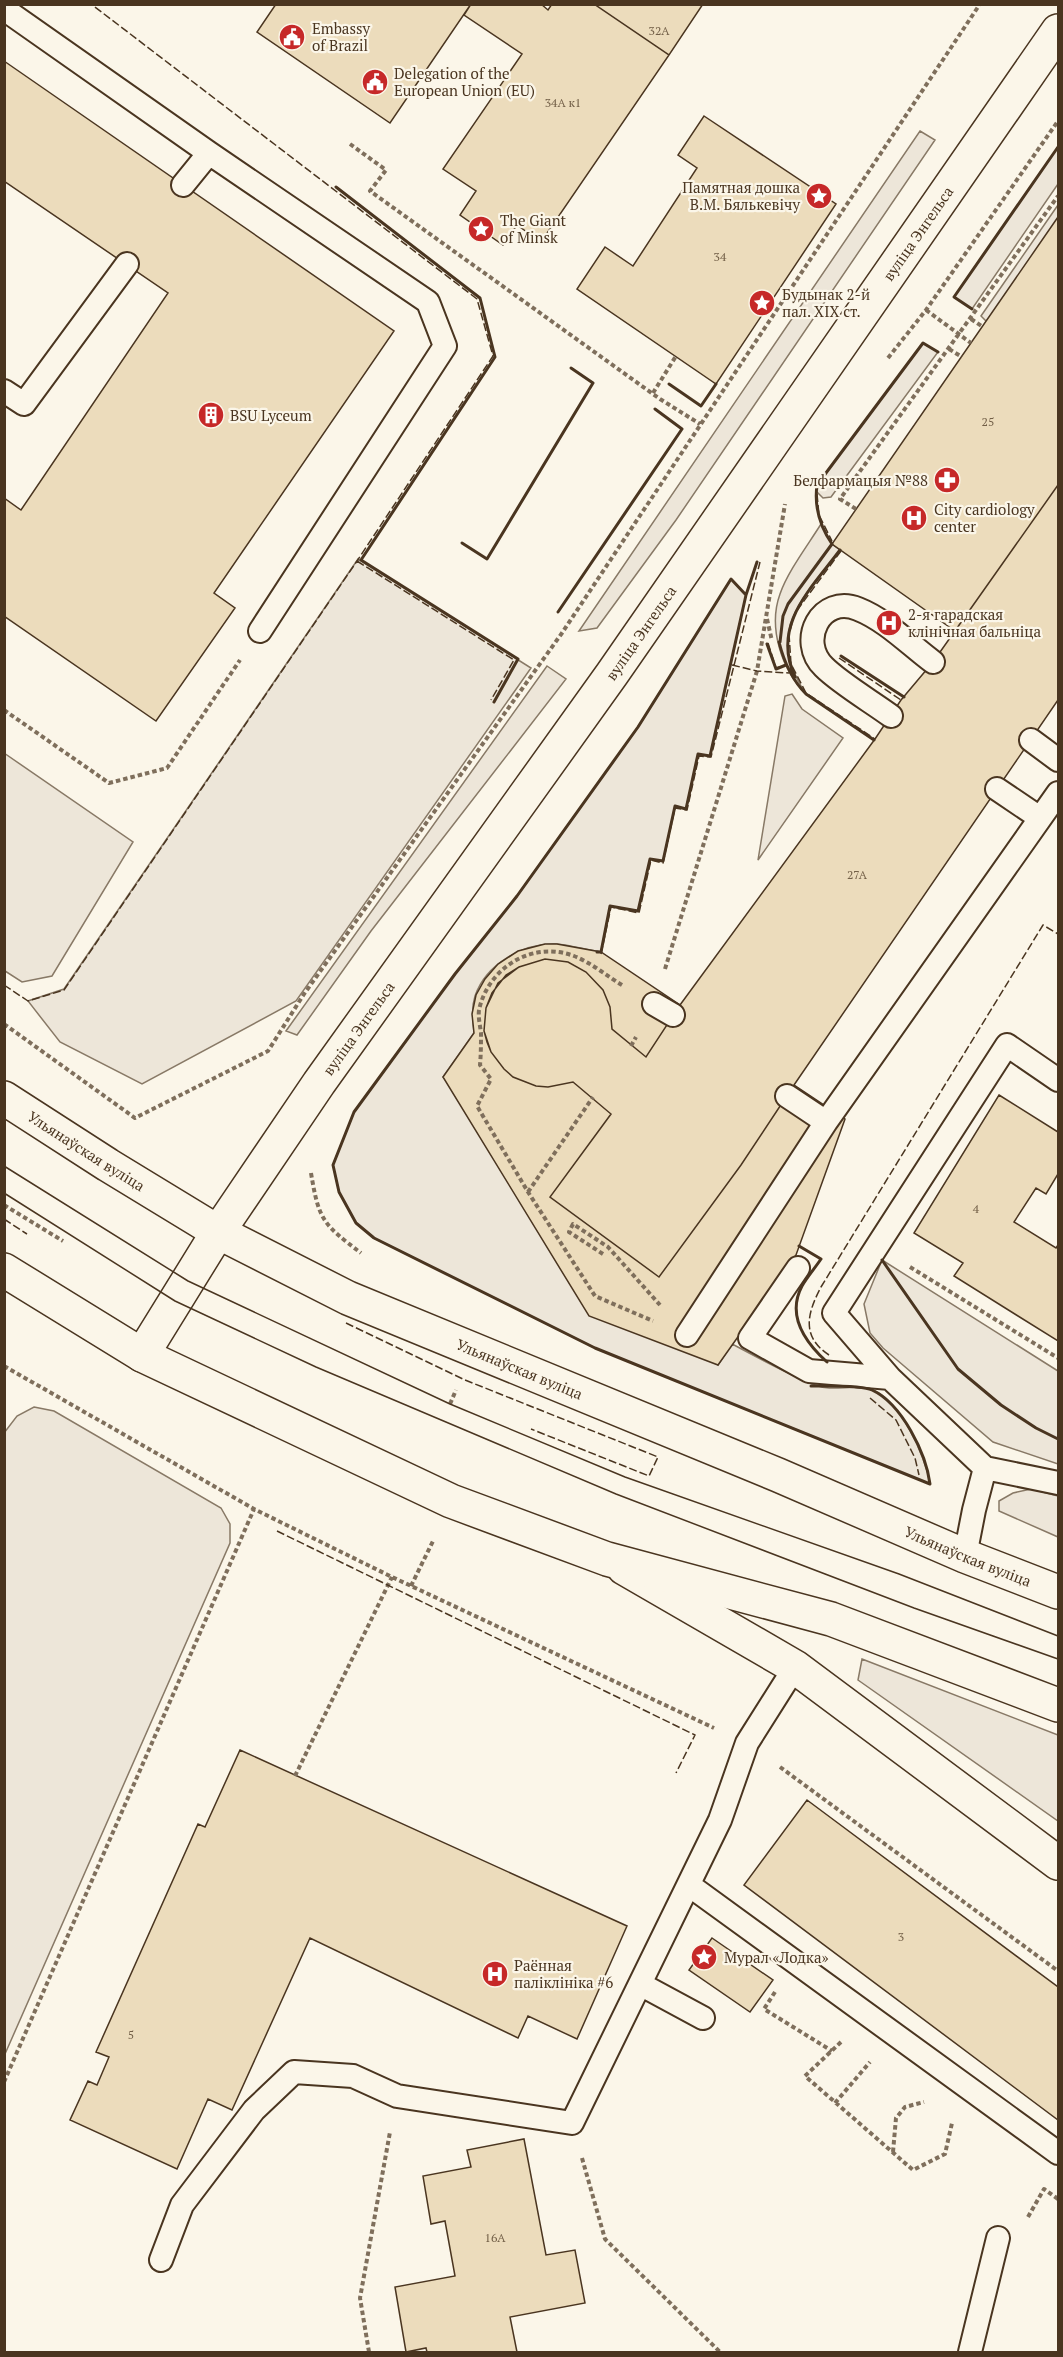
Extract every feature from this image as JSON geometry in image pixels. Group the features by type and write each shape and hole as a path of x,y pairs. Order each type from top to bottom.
{"main road":[{"name":"вуліца Энгельса","path":"142,1354 218,1232 319,1083 612,674 1059,31"},
{"name":"Ульянаўская вуліца","path":"4,1098 218,1232 348,1298 778,1475 965,1556 1059,1592"},
{"path":"4,1269 142,1354 451,1501 607,1559 831,1619 1059,1705"},
{"path":"607,1559 795,1666 1059,1863"}],"lane":[{"path":"4,9 209,153 428,302 445,346 260,631"},
{"path":"183,185 209,153"},
{"path":"4,391 24,404 127,264"},
{"path":"891,716 824,667 814,654 811,639 813,627 818,618 836,607 856,608 875,618 933,662"},
{"path":"1031,740 1059,760"},
{"path":"997,789 1040,819"},
{"path":"687,1335 826,1122 1059,793"},
{"path":"1059,1080 1007,1046 834,1313 890,1378 985,1468 1059,1483"},
{"path":"787,1096 826,1122"},
{"path":"798,1268 750,1338 809,1371 890,1378"},
{"path":"965,1556 985,1468"},
{"path":"161,2259 182,2205 254,2110 294,2072 353,2076 397,2096 572,2123 720,1820 747,1743 795,1666"},
{"path":"689,1885 1059,2153"},
{"path":"640,1984 703,2018"},
{"path":"970,2352 998,2238"}],"path":[{"path":"4,1024 135,1118 268,1051 304,994 562,633 980,4"},
{"path":"883,364 926,310 1059,121"},
{"path":"350,144 386,170 370,192 700,424"},
{"path":"856,509 840,498 1059,196"},
{"path":"926,310 971,343"},
{"path":"971,319 982,327"},
{"path":"949,349 962,357"},
{"path":"653,393 676,356"},
{"path":"687,1335 595,1296 528,1192 477,1106 491,1079 480,1065 479,1013 489,983 499,970 526,955 554,952 574,956 664,1010 757,672 785,502"},
{"path":"766,616 773,643"},
{"path":"4,710 109,783 166,768 260,631"},
{"path":"528,1192 593,1097"},
{"path":"310,1171 316,1205 328,1229 366,1257"},
{"path":"4,1205 63,1241"},
{"path":"603,1254 569,1232 573,1224 608,1247 687,1335"},
{"path":"876,1247 1059,1358"},
{"path":"4,1366 254,1509 392,1577 747,1743 1059,1971"},
{"path":"450,1404 458,1386"},
{"path":"411,1586 451,1501"},
{"path":"4,2082 254,1509"},
{"path":"295,1776 392,1577"},
{"path":"795,1961 764,2009 832,2051"},
{"path":"844,2039 805,2076 913,2170 945,2154 953,2116"},
{"path":"835,2103 877,2055"},
{"path":"369,2352 360,2298 397,2096"},
{"path":"893,2152 896,2118 905,2107 933,2099"},
{"path":"572,2123 605,2239 720,2352"},
{"path":"1035,2182 1044,2189"}],"shaded area":[{"path":"920,131 935,140 676,520 597,628 579,631"},
{"path":"1058,147 1058,184 972,309 954,297"},
{"path":"1058,205 1058,227 990,325 981,316"},
{"path":"923,343 938,352 831,497 823,498 816,491 817,485"},
{"path":"821,524 832,544 840,550 801,601 788,634 788,652 794,672 806,694 797,684 784,660 776,634 775,620 780,594 788,576"},
{"path":"358,559 531,668 296,1001 142,1084 60,1042 28,1001 64,989"},
{"path":"731,579 746,595 710,756 698,755 686,809 675,807 663,861 650,859 638,911 610,906 601,952 556,944 543,945 519,952 497,965 480,985 475,996 474,1033 443,1077 718,1365 732,1344 815,1385 828,1388 857,1387 881,1394 901,1415 909,1429 923,1459 930,1484 595,1348 374,1238 356,1223 339,1192 333,1165 354,1112 455,974 517,896 638,727"},
{"path":"547,666 566,679 371,931 297,1035 286,1031"},
{"path":"792,694 802,709 843,738 758,860 785,696"},
{"path":"4,753 133,842 52,976 22,982 5,971"},
{"path":"882,1260 1058,1371 1058,1464 993,1442 883,1348 870,1333 864,1304"},
{"path":"34,1407 54,1411 221,1508 230,1524 230,1543 5,2054 4,1433 17,1416"},
{"path":"1031,1489 1058,1496 1058,1537 999,1511 999,1501 1013,1493"},
{"path":"862,1659 1058,1735 1058,1821 858,1680"}],"building":[{"path":"276,4 471,4 390,123 257,32"},
{"path":"471,4 541,4 548,10 552,4 594,4 669,55 541,242 517,225 503,245 460,215 476,191 443,169 522,54 464,15"},
{"path":"594,4 703,4 669,55"},
{"name":"BSU Lyceum","path":"4,61 394,331 214,593 235,608 156,721 4,616 4,498 21,510 168,293 4,181"},
{"path":"704,116 836,204 716,384 577,289 605,247 633,266 697,168 678,155"},
{"path":"1058,217 1058,485 955,631 832,544"},
{"path":"1058,485 1058,700 741,1165 659,1277 550,1197 611,1114 573,1082 548,1087 536,1086 513,1077 504,1069 491,1052 484,1031 486,1008 492,993 506,975 519,967 545,959 568,962 586,972 603,990 610,1007 612,1029 646,1057 680,1005 875,739 901,700 933,662"},
{"path":"545,944 601,952 680,1005 646,1057 612,1029 610,1007 603,990 586,972 568,962 545,959 519,967 498,983 486,1008 484,1031 491,1052 513,1077 536,1086 548,1087 573,1082 611,1114 550,1197 659,1277 741,1165 794,1085 845,1119 796,1255 718,1365 589,1316 443,1077 474,1033 472,1014 476,995 485,979 498,964 518,951"},
{"path":"999,1095 1058,1132 1058,1174 1046,1194 1036,1188 1014,1222 1056,1248 1058,1245 1058,1341 954,1276 963,1263 914,1233"},
{"name":"Раённая паліклініка #6","path":"240,1750 627,1926 577,2039 528,2016 518,2038 310,1938 232,2110 208,2099 177,2169 70,2120 88,2081 97,2085 109,2057 96,2052 198,1824 205,1827"},
{"path":"807,1800 1058,1987 1058,2120 744,1885"},
{"path":"712,1938 773,1980 750,2012 689,1970"},
{"path":"524,2139 546,2255 575,2250 585,2303 510,2317 517,2352 427,2352 426,2348 406,2352 395,2287 455,2276 445,2221 431,2224 423,2176 471,2167 467,2150"}],"tram line":[{"path":"4,1166 188,1281 450,1404 625,1477 899,1574 1058,1636"},
{"path":"4,1193 175,1301 316,1367 616,1494 914,1608 1058,1659"}],"fence":[{"path":"4,985 28,1001 64,990 357,561 493,356 477,299 91,4"},
{"path":"817,494 819,515 832,541"},
{"path":"841,551 795,613 789,634 791,664 806,693 875,739"},
{"path":"357,561 514,660 491,700"},
{"path":"601,954 611,907 639,913 651,860 663,863 675,808 687,810 699,756 711,757 760,562"},
{"path":"768,643 776,668 786,665"},
{"path":"839,658 901,700"},
{"path":"732,665 757,671 789,673"},
{"path":"829,1355 820,1348 810,1332 810,1314 821,1287 1043,925 1058,934"},
{"path":"4,1219 27,1234"},
{"path":"346,1323 465,1380 658,1457 649,1476 531,1429"},
{"path":"870,1398 896,1420 915,1458 919,1475"},
{"path":"277,1531 695,1735 676,1773"}],"wall":[{"path":"972,309 954,297 1058,147"},
{"path":"336,187 480,298 495,357 361,560 518,659 494,702"},
{"path":"874,740 806,694 796,682 779,642 783,616 788,604 832,544 818,516 817,485 923,343 938,352"},
{"path":"462,543 487,559 593,383 571,368"},
{"path":"669,384 701,406 716,384"},
{"path":"558,612 682,429 655,409"},
{"path":"795,677 789,658 788,641 791,624 807,594 840,550"},
{"path":"597,952 601,952 610,906 638,911 650,859 663,861 675,806 686,809 698,754 710,756 746,595 757,562"},
{"path":"746,595 731,579 638,727 517,896 455,974 354,1112 333,1165 339,1192 356,1223 374,1238 595,1348 930,1484 918,1444 911,1431 893,1406 883,1397 867,1388 811,1386"},
{"path":"767,644 776,669 786,665"},
{"path":"841,656 904,697"},
{"path":"799,1246 821,1259 802,1286 796,1308 797,1318 806,1338 827,1362"},
{"path":"882,1260 958,1369 1001,1405 1036,1428 1058,1439"}],"place":[{"name":"Embassy of Brazil","path":"292,37"},
{"name":"Delegation of the European Union (EU)","path":"375,82"},
{"name":"Памятная дошка В.М. Бялькевічу","path":"819,196"},
{"name":"The Giant of Minsk","path":"481,229"},
{"name":"Будынак 2-й пал. ХІХ ст.","path":"762,303"},
{"name":"BSU Lyceum","path":"211,415"},
{"name":"Белфармацыя №88","path":"947,480"},
{"name":"City cardiology center","path":"914,518"},
{"name":"2-я гарадская клінічная бальніца","path":"889,623"},
{"name":"Мурал «Лодка»","path":"704,1957"},
{"name":"Раённая паліклініка #6","path":"495,1974"}]}
